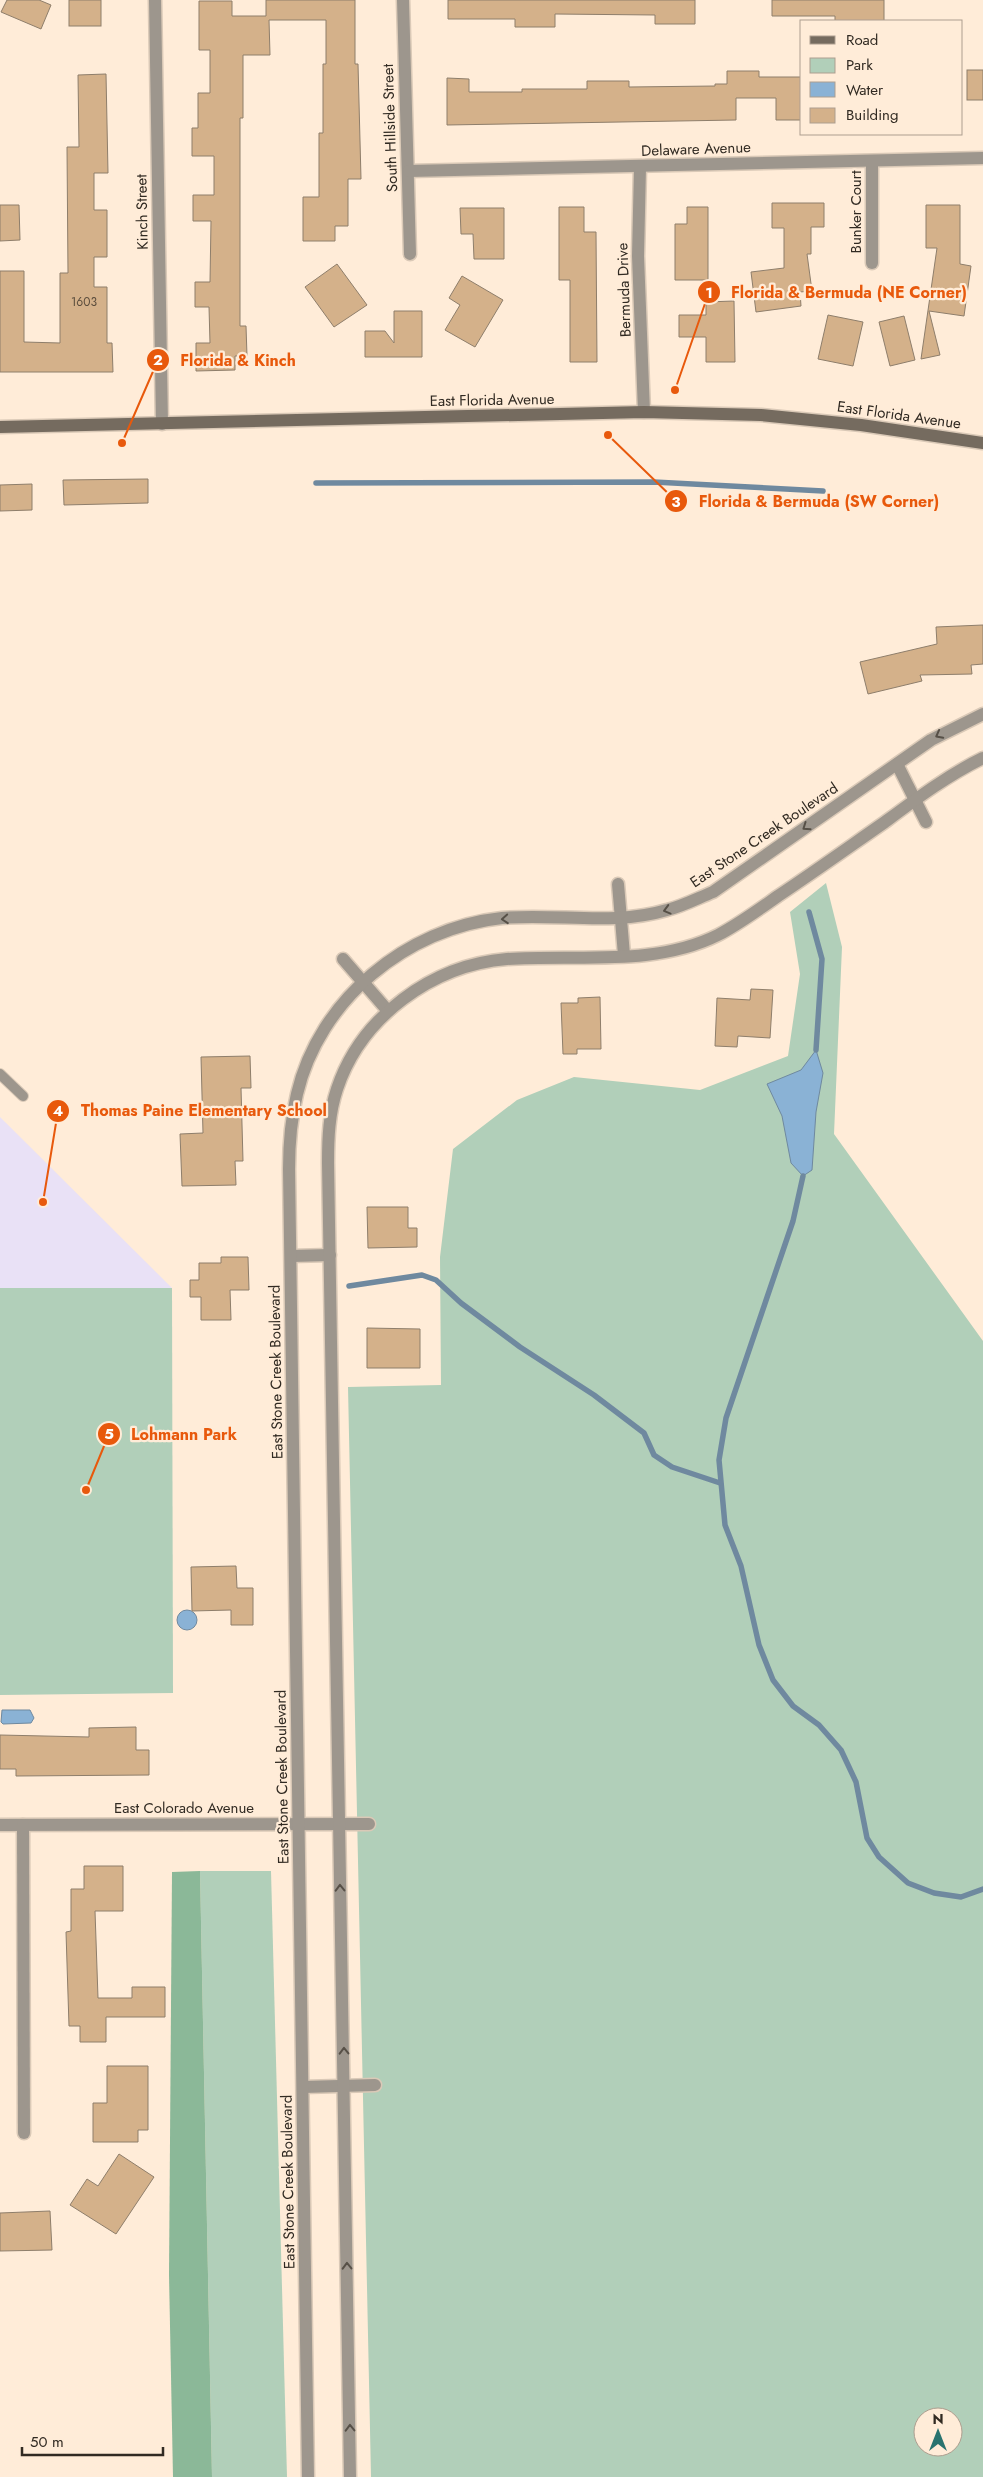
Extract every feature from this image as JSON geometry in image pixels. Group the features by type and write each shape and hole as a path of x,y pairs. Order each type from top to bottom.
{"street":[{"name":"Kinch Street","path":"155,0 162,424"},
{"name":"South Hillside Street","path":"403,0 410,254"},
{"name":"Delaware Avenue","path":"409,171 983,158"},
{"name":"Bunker Court","path":"872,162 872,263"},
{"name":"Bermuda Drive","path":"640,167 638,256 644,412"},
{"name":"East Florida Avenue","path":"0,427 644,412 762,415 862,425 983,443"},
{"name":"East Stone Creek Boulevard","path":"308,2477 290,1132 297,1093 307,1063 324,1028 363,982 405,950 446,931 474,923 502,918 621,917 667,910 713,892 931,740 983,714"},
{"path":"350,2477 345,2086 328,1163 332,1108 342,1074 372,1026 388,1011 424,986 451,973 479,964 507,960 657,954 690,946 717,936 916,800 983,758"},
{"path":"897,764 926,822"},
{"path":"618,884 624,955"},
{"path":"343,959 388,1011"},
{"path":"291,1256 330,1255"},
{"name":"East Colorado Avenue","path":"0,1824 369,1824"},
{"path":"23,1825 24,2133"},
{"path":"303,2086 375,2085"}],"lane":[{"path":"0,1074 23,1096"}],"shaded area":[{"path":"0,1117 172,1288 0,1288"}],"green space":[{"path":"826,883 842,947 834,1134 983,1341 983,2477 371,2477 348,1387 441,1385 440,1257 453,1149 517,1100 574,1077 700,1090 788,1056 800,974 790,912"},
{"path":"0,1288 172,1288 173,1693 0,1695"},
{"path":"200,1871 271,1871 287,2477 212,2477"},
{"path":"200,1871 212,2477 173,2477 169,2275 172,1872"}],"water":[{"path":"816,1050 823,1073 816,1112 812,1170 803,1176 791,1163 782,1116 767,1084 801,1070"},
{"path":"183,1610 191,1610 197,1616 197,1624 191,1630 183,1630 177,1624 177,1616"},
{"path":"2,1710 30,1710 34,1718 31,1723 3,1724 1,1722"}],"building":[{"path":"7,0 39,0 51,5 41,29 1,12"},
{"path":"69,0 101,0 101,26 69,26"},
{"path":"266,0 355,0 355,64 358,64 361,179 348,179 348,226 335,226 335,241 303,241 303,197 319,197 319,133 323,133 323,64 326,64 326,20 269,20 270,55 243,55 243,118 240,118 240,326 246,326 247,356 235,356 235,370 196,371 196,343 210,343 209,307 195,307 195,282 210,282 211,221 193,221 193,195 214,195 214,156 192,156 192,128 198,128 198,93 210,93 210,50 199,50 199,1 232,1 232,16 266,16"},
{"path":"448,0 695,0 695,24 655,24 655,15 555,14 555,27 515,27 515,19 448,19"},
{"path":"772,0 884,0 884,20 835,20 835,16 772,16"},
{"path":"967,70 983,70 983,100 967,100"},
{"path":"727,71 759,71 759,77 800,77 800,120 776,120 776,98 736,98 736,120 447,125 447,78 469,79 469,92 522,92 522,89 587,89 587,81 629,81 629,87 715,86 715,84 727,84"},
{"path":"106,74 108,173 94,173 94,210 107,210 107,257 94,257 94,287 107,287 107,343 112,343 113,372 0,372 0,271 24,271 24,342 60,343 60,273 68,273 67,147 79,147 78,75"},
{"path":"772,203 824,203 824,227 811,227 811,254 807,254 812,291 800,292 801,306 756,312 751,272 784,268 784,228 772,228"},
{"path":"0,205 19,205 20,240 0,241"},
{"path":"926,205 960,205 960,264 971,266 964,316 929,311 940,355 921,359 937,248 926,248"},
{"path":"559,207 584,207 584,232 596,232 597,362 570,362 570,280 559,280"},
{"path":"687,207 708,207 708,280 675,280 675,224 687,224"},
{"path":"460,208 504,208 504,259 474,259 473,234 461,234"},
{"path":"337,264 367,305 334,327 305,287"},
{"path":"462,276 503,300 475,347 445,330 460,305 449,298"},
{"path":"734,301 735,362 706,362 706,337 679,337 679,315 706,315 706,302"},
{"path":"394,311 422,311 422,357 365,357 365,331 385,331 394,343"},
{"path":"828,315 863,322 853,366 818,359"},
{"path":"904,316 915,360 890,366 879,322"},
{"path":"148,479 148,503 64,505 63,480"},
{"path":"32,484 32,510 0,511 0,485"},
{"path":"983,625 983,664 971,665 972,674 920,675 922,681 868,694 860,662 937,644 936,627"},
{"path":"751,989 773,990 770,1038 738,1036 737,1047 715,1046 717,998 750,1000"},
{"path":"600,997 601,1049 577,1049 577,1054 563,1054 561,1003 578,1003 578,998"},
{"path":"250,1056 251,1088 241,1088 243,1161 235,1161 236,1185 182,1186 180,1134 203,1133 201,1057"},
{"path":"367,1207 408,1207 408,1228 417,1228 417,1247 368,1248"},
{"path":"221,1257 248,1257 249,1290 230,1290 231,1320 201,1320 201,1297 190,1297 190,1280 199,1280 199,1263 221,1263"},
{"path":"367,1328 420,1329 420,1368 367,1368"},
{"path":"236,1566 237,1588 253,1588 253,1625 231,1625 231,1610 192,1611 191,1567"},
{"path":"136,1727 136,1750 149,1750 149,1775 16,1776 16,1769 0,1769 0,1735 89,1737 89,1728"},
{"path":"84,1866 123,1866 123,1911 95,1911 98,1998 132,1998 132,1987 165,1987 165,2017 106,2017 106,2042 80,2042 80,2026 69,2026 66,1932 71,1931 71,1889 84,1889"},
{"path":"107,2066 148,2066 148,2130 138,2130 138,2142 93,2142 93,2103 107,2103"},
{"path":"119,2154 154,2177 116,2234 70,2205 87,2179 98,2186"},
{"path":"50,2211 52,2250 0,2251 0,2213"}],"waterway":[{"path":"316,483 654,482 823,491"},
{"path":"809,912 822,959 816,1050"},
{"path":"803,1176 793,1221 726,1418 719,1460 725,1525 741,1566 759,1645 773,1680 793,1706 819,1725 841,1750 856,1782 867,1838 879,1857 908,1883 934,1893 961,1897 983,1889"},
{"path":"349,1286 422,1275 436,1280 461,1303 520,1347 594,1395 644,1433 654,1455 672,1467 720,1483"}],"place":[{"name":"Florida & Bermuda (NE Corner)","path":"675,390"},
{"name":"Florida & Bermuda (SW Corner)","path":"608,435"},
{"name":"Florida & Kinch","path":"122,443"},
{"name":"Thomas Paine Elementary School","path":"43,1202"},
{"name":"Lohmann Park","path":"86,1490"}]}
